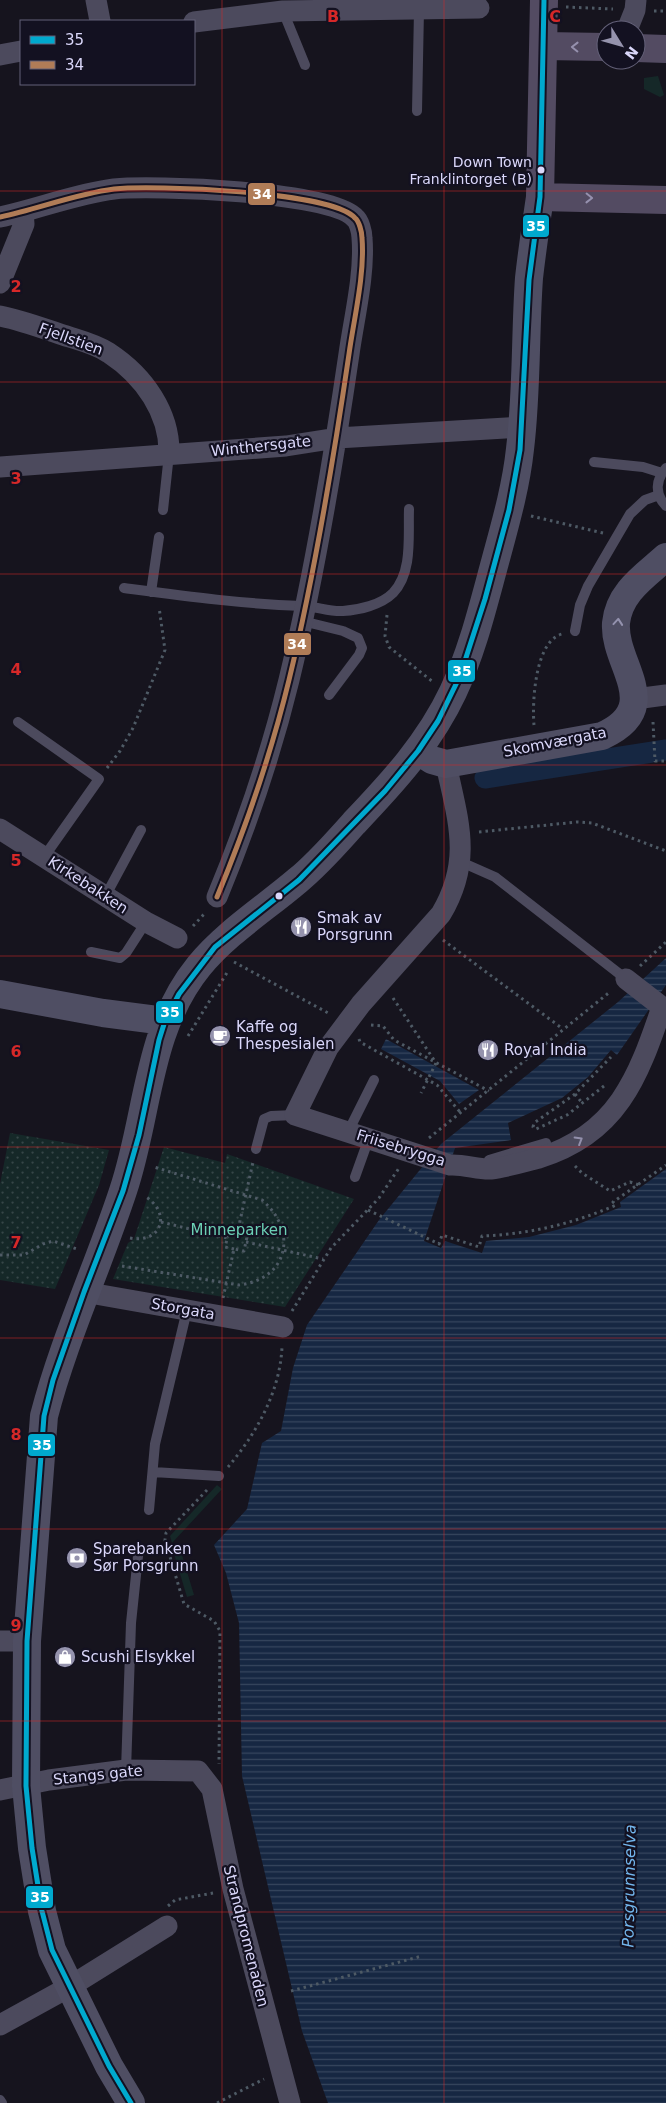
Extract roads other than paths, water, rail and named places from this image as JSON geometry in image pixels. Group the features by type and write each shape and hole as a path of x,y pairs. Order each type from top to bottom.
{"main road":[{"path":"544,0 540,197 666,200"},
{"path":"544,46 596,48"},
{"path":"646,48 666,49"}],"street":[{"path":"96,0 100,20"},
{"path":"631,20 636,0"},
{"path":"195,22 285,6 419,10 480,8"},
{"path":"0,56 20,51"},
{"path":"0,217 23,212 58,200 113,190 156,186 244,192 300,200 338,208 356,218 362,236 361,268 337,438 289,680 246,823 217,897"},
{"path":"131,2103 109,2066 52,1950 42,1911 32,1848 13,1788 27,1641 44,1416 53,1380 84,1292 108,1260 165,1021 179,994 215,947 299,880 385,790 418,751 452,695 485,598 509,510 520,450 529,280 540,197"},
{"path":"0,283 24,224 23,212"},
{"name":"Fjellstien","path":"0,316 95,346 119,360 152,395 161,411 169,438 169,454"},
{"name":"Winthersgate","path":"0,467 286,446 337,438 522,427"},
{"path":"666,557 639,580 626,595 616,623 618,639 629,669 635,699 666,695"},
{"name":"Skomværgata","path":"446,764 602,736 613,732 630,714 635,699"},
{"path":"295,1115 328,1048 350,1024 382,981 428,929 451,897 461,862 461,833 446,764 432,760 418,751"},
{"name":"Kirkebakken","path":"0,829 146,922 177,938"},
{"name":"Friisebrygga","path":"295,1115 419,1154 458,1164 488,1169 509,1166 594,1131 623,1100 640,1066 662,1007 626,979"},
{"path":"0,994 103,1013 165,1021"},
{"name":"Storgata","path":"84,1292 283,1326"},
{"path":"0,1641 27,1641"},
{"name":"Stangs gate","path":"13,1788 49,1780 126,1770 198,1771"},
{"name":"Strandpromenaden","path":"198,1771 212,1789 233,1889 290,2103"},
{"path":"0,2025 69,1987 167,1926"}],"lane":[{"path":"285,6 304,65"},
{"path":"418,111 419,10"},
{"path":"163,510 169,454"},
{"path":"594,462 664,470 658,486 659,495 666,506"},
{"path":"575,631 580,605 588,586 612,546 637,506 659,495"},
{"path":"124,588 260,605 303,613 345,611 383,601 396,588 405,569 408,553 409,509"},
{"path":"154,592 160,536"},
{"path":"303,613 358,638 362,648 359,656 329,695"},
{"path":"18,722 99,779 44,857"},
{"path":"106,895 141,830"},
{"name":"Friisebrygga","path":"461,862 495,877 626,979"},
{"path":"91,952 120,958 126,953 146,922"},
{"path":"348,1132 374,1080"},
{"path":"256,1149 264,1119 271,1116 295,1115"},
{"path":"354,1177 369,1138"},
{"path":"149,1510 155,1444 187,1310"},
{"path":"153,1472 219,1476"},
{"path":"126,1770 131,1623 138,1556"}],"water":[{"name":"Porsgrunnselva","path":"666,958 666,985 617,1055 611,1050 588,1077 562,1098 508,1123 511,1140 455,1148 424,1241 441,1248 445,1241 482,1253 486,1241 529,1237 576,1225 621,1207 620,1202 666,1169 666,2103 328,2103 302,2031 242,1776 239,1623 226,1573 214,1545 247,1509 262,1443 281,1431 293,1368 307,1325 379,1220 441,1144 618,1002"},
{"path":"386,1039 479,1090 459,1104 440,1081 381,1049"}],"waterway":[{"path":"485,778 666,750"}],"place":[{"name":"Down Town Franklintorget (B)","path":"541,170"},
{"name":"Smak av Porsgrunn","path":"301,927"},
{"name":"Kaffe og Thespesialen","path":"220,1036"},
{"name":"Royal India","path":"488,1050"},
{"name":"Sparebanken Sør Porsgrunn","path":"77,1558"},
{"name":"Scushi Elsykkel","path":"65,1657"}],"park label":[{"name":"Minneparken","path":"239,1230"}]}
